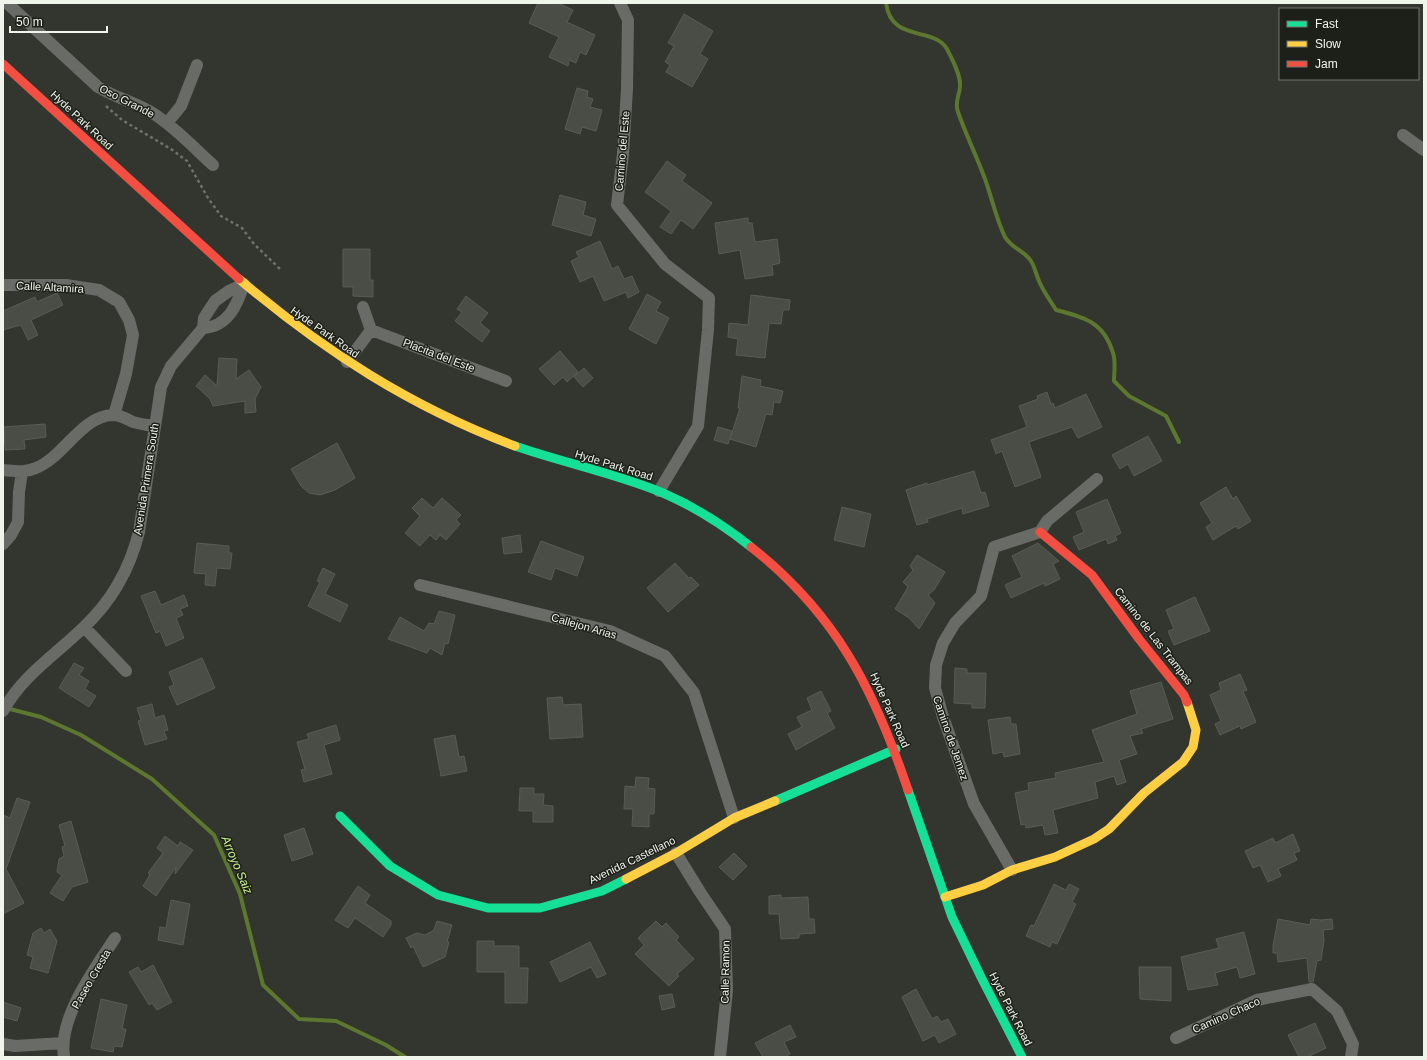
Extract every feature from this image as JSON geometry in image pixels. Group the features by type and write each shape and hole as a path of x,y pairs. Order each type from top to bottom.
{"main road":[{"name":"Hyde Park Road","path":"3,64 244,284 294,325 347,362 419,404 487,435 538,454 659,491 707,517 745,543 792,581 828,623 867,682 896,749 944,897 984,983 1022,1057"},
{"name":"Camino de Las Trampas","path":"944,897 983,885 1012,870 1055,858 1102,834 1140,796 1190,755 1195,739 1196,730 1192,712 1184,695 1139,639 1092,575 1040,532"},
{"name":"Avenida Castellano","path":"340,816 390,866 438,895 488,908 540,908 602,891 676,853 734,818 896,749"}],"street":[{"name":"Oso Grande","path":"7,3 98,87 109,94 153,113 167,123 213,165"},
{"name":"Camino del Este","path":"620,3 628,20 627,88 623,154 617,205 665,264 709,298 708,330 698,426 659,491"},
{"path":"167,123 181,106 197,65"},
{"path":"1403,136 1424,150"},
{"name":"Avenida Primera South","path":"3,711 10,699 31,674 84,627 100,610 113,592 133,553 142,519 158,398 166,376 179,356 203,328 204,318 215,300 244,284"},
{"name":"Avenida Primera South","path":"203,328 215,326 226,318 236,305 244,284"},
{"name":"Calle Altamira","path":"3,285 66,285 99,290 119,302 129,320 133,335 126,374 114,415"},
{"path":"347,362 371,330 363,307"},
{"name":"Placita del Este","path":"371,330 506,381"},
{"path":"3,470 22,472 37,468 93,422 114,415 139,424 154,426"},
{"path":"3,544 11,535 18,522 19,492 22,472"},
{"path":"1040,532 1048,521 1097,478"},
{"name":"Camino de Jemez","path":"1012,870 974,804 937,698 934,677 939,654 949,631 981,596 994,547 1040,532"},
{"name":"Callejon Arias","path":"420,584 610,631 665,656 694,693 734,818"},
{"path":"84,627 126,671"},
{"name":"Calle Ramon","path":"676,853 725,929 727,991 720,1057"},
{"name":"Paseo Cresta","path":"64,1057 63,1043 66,1029 78,999 115,938"},
{"name":"Camino Chaco","path":"1176,1038 1257,1000 1312,988 1337,1011 1353,1044 1351,1057"},
{"path":"3,1044 20,1046 63,1043"}],"path":[{"path":"101,101 122,120 171,149 187,161 221,216 242,228 254,244 280,269"}],"building":[{"path":"538,3 558,3 573,10 567,22 595,35 586,55 580,52 576,63 569,60 568,66 549,57 559,37 529,23"},
{"path":"684,14 713,31 700,54 708,59 692,87 666,72 670,65 665,62 674,46 668,43"},
{"path":"577,88 588,91 587,97 593,99 590,107 602,110 596,131 582,127 580,134 565,129"},
{"path":"667,161 686,175 682,181 712,203 693,229 681,220 671,234 660,227 671,211 645,192"},
{"path":"560,195 586,202 583,215 596,219 591,236 552,225"},
{"path":"748,218 748,223 752,223 755,242 777,239 780,263 772,265 773,275 745,279 740,250 719,254 715,223"},
{"path":"600,241 612,269 618,266 624,279 632,276 639,292 628,298 626,292 604,301 593,276 580,282 571,261 579,257 576,252"},
{"path":"343,249 370,249 370,280 373,280 373,297 353,296 353,287 343,287"},
{"path":"57,293 63,305 31,320 38,335 28,340 21,325 3,330 3,311 35,297 37,302"},
{"path":"647,294 661,302 656,311 669,318 656,344 629,329"},
{"path":"751,295 790,300 789,310 783,310 781,324 769,323 765,358 736,355 738,339 728,337 729,323 748,325"},
{"path":"466,296 488,313 480,323 490,331 482,342 455,321 462,312 457,309"},
{"path":"560,351 578,372 567,382 563,377 554,385 539,369"},
{"path":"219,358 237,359 236,379 249,370 261,387 255,399 256,412 245,413 245,401 213,406 210,399 196,386 205,375 217,386"},
{"path":"584,368 593,378 583,387 574,377"},
{"path":"742,376 761,380 760,386 783,391 780,403 774,402 772,415 766,414 756,447 730,439 740,408 738,408"},
{"path":"1047,392 1051,404 1053,403 1055,408 1086,394 1102,427 1078,438 1072,427 1029,442 1041,477 1015,487 1002,451 996,454 991,440 1027,427 1019,406 1038,399 1037,396"},
{"path":"45,424 46,437 24,440 25,449 5,450 4,427"},
{"path":"718,427 732,431 728,444 714,440"},
{"path":"1148,436 1162,461 1134,476 1128,464 1120,469 1112,455"},
{"path":"337,443 355,478 335,490 320,495 309,493 301,486 291,469"},
{"path":"974,471 981,493 985,492 989,506 963,514 962,508 927,519 928,522 917,525 906,490"},
{"path":"1226,487 1233,499 1236,496 1251,521 1238,529 1236,526 1213,540 1206,527 1212,523 1200,503"},
{"path":"422,498 433,508 442,498 461,515 456,520 460,524 446,540 440,535 436,540 430,535 420,546 405,533 420,516 412,508"},
{"path":"1107,499 1121,533 1115,536 1117,540 1108,544 1106,539 1079,550 1073,537 1084,532 1076,512"},
{"path":"842,507 871,514 864,547 834,540"},
{"path":"520,535 522,552 504,554 502,538"},
{"path":"541,541 584,557 577,576 555,568 551,580 528,572"},
{"path":"197,543 229,546 229,553 232,553 230,569 217,568 215,586 205,585 206,574 194,573"},
{"path":"1038,543 1059,561 1053,564 1060,579 1045,586 1044,583 1011,598 1005,585 1022,577 1012,556"},
{"path":"917,555 945,572 934,590 928,595 935,603 919,629 909,618 895,609 908,587 903,582 913,570 910,566"},
{"path":"675,563 689,578 691,577 699,585 668,612 647,588"},
{"path":"323,568 335,574 325,594 348,605 340,622 308,606 320,582 317,581"},
{"path":"155,591 161,605 184,595 188,606 180,609 183,615 176,618 184,638 166,646 160,631 156,633 141,596"},
{"path":"1195,597 1210,631 1174,645 1168,631 1174,629 1166,610"},
{"path":"439,611 455,615 448,644 445,643 442,655 430,648 427,653 388,639 400,617 424,631 429,623 434,624"},
{"path":"202,658 215,688 177,705 169,687 174,685 169,672"},
{"path":"74,663 84,668 79,675 89,681 85,689 96,696 89,707 59,688"},
{"path":"955,668 967,669 967,673 986,673 985,708 972,708 972,704 954,703"},
{"path":"1240,674 1247,690 1243,691 1256,722 1241,729 1240,726 1220,735 1215,724 1221,721 1210,695 1221,690 1219,683"},
{"path":"1161,682 1173,719 1141,729 1143,733 1130,736 1137,754 1119,760 1126,782 1117,785 1114,776 1095,782 1098,798 1053,810 1058,833 1045,835 1043,825 1026,828 1025,824 1021,825 1015,793 1029,790 1028,783 1056,778 1055,773 1104,762 1092,730 1137,714 1130,691"},
{"path":"821,691 831,711 827,713 835,728 796,750 788,734 802,727 797,717 812,710 807,698"},
{"path":"562,697 563,705 581,704 583,737 550,739 547,698"},
{"path":"152,704 155,718 164,715 168,730 164,731 167,739 145,745 138,721 141,720 137,708"},
{"path":"1010,717 1011,724 1016,724 1020,754 1004,757 1003,752 993,754 988,720"},
{"path":"336,725 340,740 324,745 332,774 304,782 301,770 305,769 297,742 309,739 307,734"},
{"path":"455,735 459,757 464,756 467,771 441,776 434,739"},
{"path":"636,777 649,778 648,788 655,789 654,814 649,814 649,827 632,826 633,809 624,809 625,786 635,787"},
{"path":"520,788 534,788 534,794 544,794 543,805 553,806 553,822 533,822 533,811 519,811"},
{"path":"17,798 30,802 6,869 24,903 3,914 3,815 10,818"},
{"path":"71,821 88,882 72,887 63,901 50,893 62,875 57,872 59,859 64,856 62,847 65,846 59,825"},
{"path":"304,828 313,854 292,861 284,835"},
{"path":"1293,834 1300,851 1294,853 1297,860 1278,869 1281,876 1268,882 1260,865 1253,868 1245,851 1273,838 1275,843"},
{"path":"165,836 178,846 180,842 193,850 175,874 176,867 156,896 143,886 150,875 148,873 163,853 157,848"},
{"path":"734,853 747,866 733,880 719,867"},
{"path":"1054,884 1066,890 1069,884 1079,889 1072,902 1076,904 1057,944 1052,942 1050,947 1026,936 1031,925 1034,926"},
{"path":"358,886 370,895 365,903 391,921 391,925 383,937 355,918 348,928 335,920"},
{"path":"781,895 781,898 808,897 809,919 814,919 815,933 799,934 799,938 781,939 779,914 769,914 769,896"},
{"path":"171,900 190,904 183,945 158,940 160,927 166,928"},
{"path":"1278,919 1310,925 1311,919 1332,919 1333,929 1323,930 1324,941 1321,960 1317,961 1313,982 1309,982 1307,958 1278,962 1277,953 1273,953"},
{"path":"437,921 452,925 447,942 449,942 445,957 423,967 413,946 411,948 406,938 417,933 425,935 434,930"},
{"path":"656,921 662,927 666,923 679,937 676,940 694,959 677,974 679,976 669,986 635,954 644,945 638,938"},
{"path":"41,928 44,933 50,929 57,941 48,973 30,968 33,957 27,955 33,933"},
{"path":"1244,932 1255,974 1240,978 1237,967 1215,973 1218,985 1188,990 1181,957 1219,948 1216,939"},
{"path":"477,941 494,941 494,946 519,946 519,968 528,968 527,1003 505,1003 505,972 477,972"},
{"path":"590,942 606,974 597,978 591,967 560,982 550,962"},
{"path":"153,965 172,1002 157,1010 152,1003 149,1005 129,972 138,967 141,972"},
{"path":"1139,967 1171,967 1171,1001 1140,999"},
{"path":"916,989 932,1019 937,1016 941,1022 948,1019 956,1034 939,1043 935,1035 923,1041 902,997"},
{"path":"672,994 675,1007 662,1010 659,996"},
{"path":"101,999 127,1005 122,1029 126,1029 122,1047 114,1046 113,1052 91,1048"},
{"path":"3,1002 21,1008 17,1021 3,1017"},
{"path":"1315,1023 1326,1048 1307,1057 1299,1057 1288,1035"},
{"path":"790,1025 796,1037 784,1042 790,1054 784,1057 763,1057 755,1043"}],"waterway":[{"path":"886,3 890,16 896,24 904,29 933,38 941,42 947,49 956,67 960,82 957,102 958,112 985,179 1005,237 1031,261 1041,285 1056,310 1075,315 1092,322 1104,334 1114,356 1114,381 1129,396 1166,416 1179,442"},
{"name":"Arroyo Saiz","path":"6,708 41,717 81,735 152,779 214,835 240,894 263,985 299,1019 336,1021 386,1045 405,1057"}],"traffic: fast":[{"path":"515,446 627,480 663,493 709,517 751,547"},
{"path":"775,801 896,749"},
{"path":"908,790 952,917 1022,1057"},
{"path":"340,816 390,866 438,895 488,908 540,908 602,891 626,879"}],"traffic: slow":[{"path":"239,279 303,330 370,375 440,414 515,446"},
{"path":"945,897 983,885 1012,870 1055,857 1094,839 1109,829 1144,793 1183,762 1193,747 1196,730 1187,702"},
{"path":"626,879 676,853 734,818 775,801"}],"traffic: jam":[{"path":"3,64 239,279"},
{"path":"1040,532 1092,575 1139,639 1184,695 1187,702"},
{"path":"751,547 781,573 807,599 849,656 866,686 881,719 908,790"}]}
